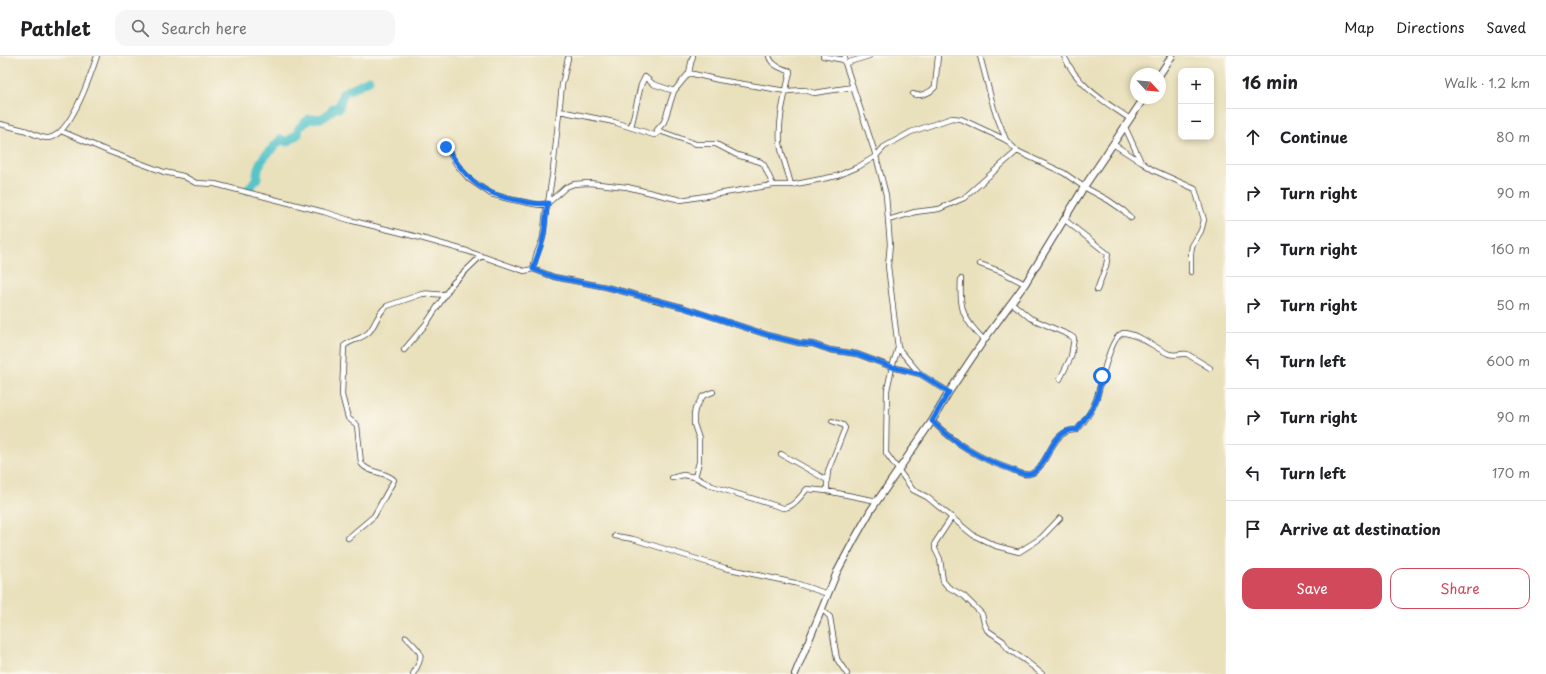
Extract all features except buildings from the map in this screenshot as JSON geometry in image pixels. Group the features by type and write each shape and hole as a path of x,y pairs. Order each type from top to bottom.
{"street":[{"path":"0,124 48,138 54,136 61,131 69,120 89,81 97,56"},
{"path":"560,112 614,122 654,135 657,134 657,130 664,122 674,91 690,73 691,62 694,56"},
{"path":"769,56 772,63 782,69 790,71 780,115 780,144 792,185"},
{"path":"823,56 845,60 869,56"},
{"path":"913,94 916,96 927,93 934,87 938,56"},
{"path":"980,56 994,109 1006,140"},
{"path":"1064,56 1085,87 1130,119"},
{"path":"1164,68 1172,56"},
{"path":"533,269 543,238 557,121 560,112 562,85 568,58"},
{"path":"845,60 884,184 888,220 890,244 888,266 898,348 887,390 886,453 913,490 927,497 973,535 996,546 1016,552 1023,550 1041,538 1060,518"},
{"path":"690,73 719,80 786,91 805,90 814,93 853,87"},
{"path":"631,127 641,85 645,77 654,84 674,91"},
{"path":"795,674 837,572 877,501 899,471 984,340 1025,284 1084,187 1140,104"},
{"path":"446,147 468,179 491,194 509,199 539,205 548,203 566,187 574,184 589,183 627,187 681,200 773,186 792,185 838,176 858,167 876,156 884,147 912,132 952,118 961,119 1006,140 1017,151 1064,173 1084,187 1108,200 1131,218"},
{"path":"1125,127 1141,162"},
{"path":"657,130 696,144 716,144 737,155 761,162 764,165 773,186"},
{"path":"61,131 110,152 164,172 183,176 196,183 215,184 324,212 349,220 410,234 481,256 524,272 533,269 554,277 606,287 682,307 771,336 799,343 812,344 830,350 857,354 892,367 920,374 949,392"},
{"path":"1113,144 1153,170 1195,189 1204,220 1201,231 1192,246 1190,253 1191,272"},
{"path":"888,220 915,212 939,209 964,198 1017,151"},
{"path":"1065,220 1108,254 1106,266 1097,290"},
{"path":"404,350 426,324 453,284 481,256"},
{"path":"980,264 1002,272 1025,284"},
{"path":"961,279 961,302 964,316 971,327 984,340"},
{"path":"348,538 374,516 394,480 366,468 361,463 357,425 348,418 342,395 344,346 369,332 383,309 387,306 422,294 428,293 442,295 447,293"},
{"path":"1012,303 1030,318 1074,338 1070,357 1060,379"},
{"path":"932,421 955,442 986,460 1025,474 1031,474 1038,468 1060,435 1070,430 1077,430 1086,419 1097,398 1099,386 1113,344 1117,336 1121,333 1127,333 1170,354 1178,356 1187,354 1210,368"},
{"path":"898,348 920,374"},
{"path":"695,477 699,462 699,440 694,424 695,409 703,396 713,392"},
{"path":"827,491 828,472 845,428 843,425 832,421"},
{"path":"781,454 827,480"},
{"path":"672,478 683,475 695,477 712,486 783,508 788,508 792,505 807,489 827,491 877,501"},
{"path":"952,517 934,543 940,559 943,581 948,587 964,596 982,614 984,623 989,632 1003,641 1008,649 1042,674"},
{"path":"615,536 633,539 718,566 795,583 828,594"},
{"path":"822,609 830,617 837,659 846,674"},
{"path":"406,637 420,651 421,662 413,674"}],"waterway":[{"path":"248,190 257,178 259,165 265,156 281,139 287,142 298,134 299,128 309,119 318,119 328,114 334,108 339,108 343,93 369,80"}],"route":[{"path":"446,147 468,179 491,194 539,205 548,203 543,238 533,269 554,277 606,287 682,307 771,336 799,343 821,346 830,350 857,354 892,367 920,374 949,392 932,421 955,442 986,460 998,465 1025,474 1031,474 1038,468 1060,435 1066,431 1077,430 1086,419 1097,398 1102,376"}]}
